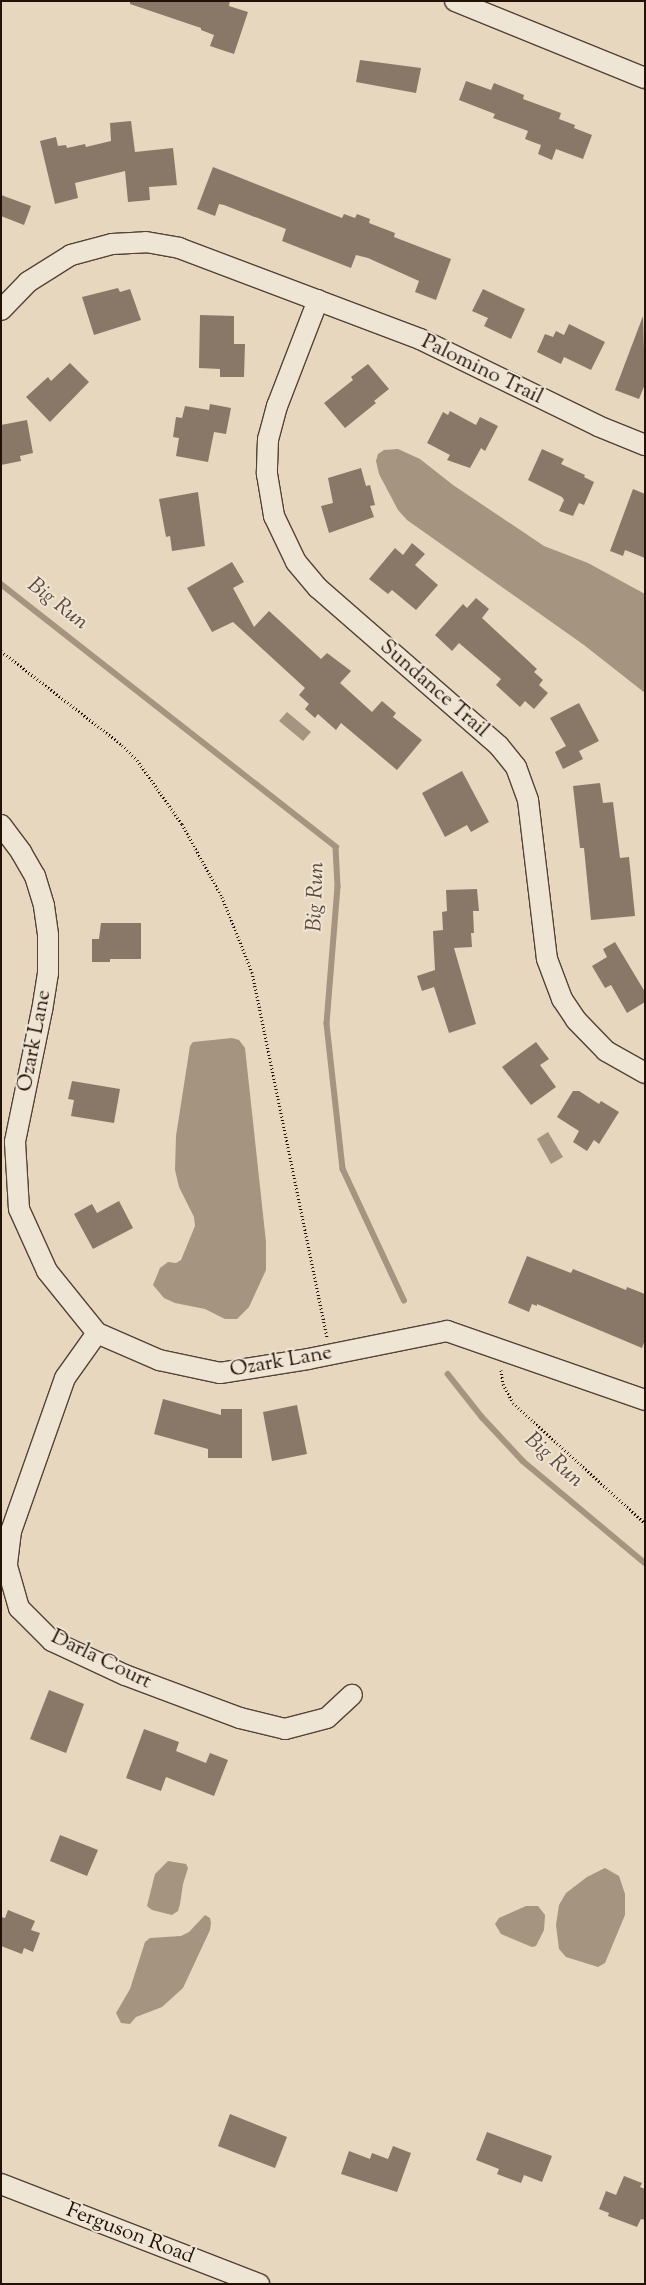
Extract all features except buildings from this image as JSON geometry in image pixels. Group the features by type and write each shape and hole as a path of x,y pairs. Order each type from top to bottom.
{"street":[{"path":"455,1 645,78"},
{"name":"Palomino Trail","path":"1,310 28,282 71,255 112,244 146,242 179,248 420,339 598,426 645,445"},
{"name":"Sundance Trail","path":"318,300 277,406 268,439 267,474 274,516 296,562 318,588 499,746 516,768 528,800 547,959 562,999 576,1020 606,1051 645,1074"},
{"name":"Ozark Lane","path":"1,826 22,852 35,876 44,906 48,935 48,973 15,1142 8,1151 19,1208 47,1270 97,1333 159,1360 220,1373 447,1331 645,1400"},
{"name":"Darla Court","path":"97,1333 65,1378 11,1531 7,1566 18,1608 52,1641 125,1675 249,1720 285,1729 327,1718 352,1695"},
{"name":"Ferguson Road","path":"1,2184 259,2284"}],"path":[{"path":"1,651 122,745 137,760 182,824 222,897 252,972 330,1354"},
{"path":"501,1350 503,1384 513,1403 645,1523"}],"shaded area":[{"path":"398,449 420,459 453,485 544,546 588,563 645,594 645,693 584,645 407,520 398,510 379,474 376,461 378,454 384,450"},
{"path":"287,712 311,732 303,741 279,721"},
{"path":"232,1038 239,1040 245,1048 266,1242 266,1270 249,1307 237,1319 225,1319 205,1309 175,1303 164,1298 153,1285 160,1268 168,1262 176,1263 181,1260 195,1226 194,1217 179,1187 175,1170 176,1136 190,1046 193,1042"},
{"path":"548,1132 563,1157 551,1164 537,1139"},
{"path":"168,1861 186,1864 188,1868 178,1911 172,1915 152,1910 147,1906 155,1874"},
{"path":"605,1868 619,1876 625,1894 625,1915 605,1963 598,1967 566,1957 559,1949 556,1925 559,1905 566,1893 587,1877"},
{"path":"526,1906 538,1906 545,1915 544,1930 536,1946 532,1947 501,1934 495,1924 499,1918"},
{"path":"205,1915 210,1918 210,1930 183,1988 162,2007 136,2017 130,2024 121,2023 116,2013 130,1989 145,1942 150,1938 181,1936 189,1932"}],"waterway":[{"name":"Big Run","path":"1,584 336,847 338,887 327,1024 343,1169 404,1300"},
{"name":"Big Run","path":"448,1374 482,1417 523,1461 645,1563"}]}
